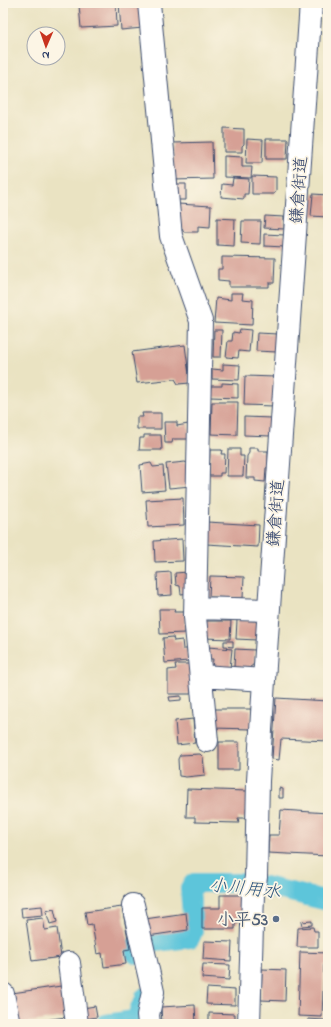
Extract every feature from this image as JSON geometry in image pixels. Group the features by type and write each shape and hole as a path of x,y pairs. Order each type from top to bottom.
{"street":[{"path":"149,3 172,236 201,321 195,617 207,741"},
{"name":"鎌倉街道","path":"249,1024 258,781 268,610 311,3"},
{"path":"196,608 268,610"},
{"path":"201,676 264,680"},
{"path":"133,905 153,992 148,1015 149,1024"},
{"path":"69,964 77,1024"},
{"path":"3,994 9,1024"}],"building":[{"path":"116,3 117,26 81,28 79,5"},
{"path":"119,3 141,3 143,28 121,30"},
{"path":"224,128 244,129 244,144 242,146 242,152 224,152"},
{"path":"247,139 263,140 262,163 246,163"},
{"path":"266,139 288,139 287,159 266,159"},
{"path":"212,142 213,179 173,180 173,143"},
{"path":"224,156 242,157 242,167 252,167 251,178 224,177"},
{"path":"252,176 276,177 276,190 274,194 252,194"},
{"path":"233,178 249,179 248,194 244,194 244,199 221,197 222,184 232,185"},
{"path":"170,184 186,184 186,200 170,200"},
{"path":"313,194 328,195 328,217 311,216"},
{"path":"178,204 211,206 210,227 198,226 198,232 184,232 182,228 177,228"},
{"path":"265,216 284,217 284,229 264,228"},
{"path":"217,218 235,219 234,246 217,245"},
{"path":"242,221 261,221 260,244 241,243"},
{"path":"264,234 285,235 285,247 264,246"},
{"path":"222,257 275,258 274,283 269,283 269,287 229,287 229,281 218,280 218,269 222,269"},
{"path":"231,293 243,293 242,299 253,300 252,325 214,323 216,298 231,300"},
{"path":"240,329 251,330 249,352 239,351 238,358 226,357 228,341 232,341 233,332 239,333"},
{"path":"214,330 222,330 221,357 213,357"},
{"path":"257,333 278,334 277,352 256,351"},
{"path":"185,345 190,383 178,384 175,379 137,383 132,352"},
{"path":"223,364 240,365 239,380 212,379 212,369 223,370"},
{"path":"245,376 275,377 274,406 244,405"},
{"path":"222,383 238,384 238,398 210,397 211,386 222,386"},
{"path":"212,402 238,402 237,435 211,434"},
{"path":"142,413 161,413 161,429 137,429 137,417 143,417"},
{"path":"244,417 272,418 271,436 244,435"},
{"path":"164,422 177,422 177,426 188,424 190,439 173,439 172,443 165,443"},
{"path":"144,435 161,435 162,450 139,450 140,438 144,438"},
{"path":"249,448 258,448 258,451 268,451 268,467 266,468 265,482 255,481 255,478 246,478"},
{"path":"228,449 240,449 240,456 244,456 243,476 227,476"},
{"path":"210,450 222,450 221,454 225,454 224,473 220,473 220,476 209,476"},
{"path":"185,462 189,464 191,486 169,488 166,464"},
{"path":"151,463 153,467 163,466 165,490 142,492 140,465"},
{"path":"183,498 184,525 148,527 146,500"},
{"path":"207,522 259,525 258,547 206,544"},
{"path":"182,539 183,561 155,562 154,541"},
{"path":"171,572 172,595 158,596 157,573"},
{"path":"188,572 190,593 181,594 180,586 176,585 175,573"},
{"path":"210,576 244,577 243,598 209,597"},
{"path":"159,609 175,609 174,612 185,612 185,633 160,634"},
{"path":"237,620 258,621 257,640 236,639"},
{"path":"205,621 231,621 230,639 205,638"},
{"path":"173,637 174,641 182,640 183,649 187,649 188,661 165,663 163,638"},
{"path":"224,641 233,641 233,647 224,646"},
{"path":"208,647 232,649 230,669 212,668 213,659 207,659"},
{"path":"235,649 255,650 254,664 249,668 234,667"},
{"path":"175,664 191,664 191,694 168,694 168,670 176,669"},
{"path":"181,696 181,700 170,701 169,697"},
{"path":"276,698 328,701 328,741 281,739 279,760 272,759"},
{"path":"214,709 251,709 251,729 213,728"},
{"path":"193,719 195,743 177,745 175,721"},
{"path":"219,742 239,742 239,770 219,770"},
{"path":"200,754 203,757 205,775 186,777 179,776 178,759 180,755"},
{"path":"279,788 283,789 283,798 279,798"},
{"path":"187,789 247,791 246,818 238,818 239,823 195,822 195,817 186,817"},
{"path":"281,810 328,813 328,856 268,853 269,835 279,835"},
{"path":"220,895 243,895 242,912 238,912 238,923 235,923 235,929 202,929 202,908 220,908"},
{"path":"42,906 43,915 22,917 21,908"},
{"path":"122,907 130,949 124,950 126,964 104,967 102,953 97,954 92,924 87,925 85,912"},
{"path":"54,909 57,922 50,924 46,911"},
{"path":"186,913 188,930 148,936 145,919"},
{"path":"43,918 45,930 57,928 61,957 32,961 26,920"},
{"path":"312,921 312,925 302,926 301,922"},
{"path":"313,927 314,931 318,931 318,947 297,947 298,928"},
{"path":"204,941 232,942 231,961 203,959"},
{"path":"300,952 328,953 328,966 324,965 322,1017 298,1016"},
{"path":"203,964 230,965 229,980 202,978"},
{"path":"262,969 286,970 285,1001 261,1000"},
{"path":"61,986 66,1017 17,1024 12,993"},
{"path":"207,988 235,990 235,1005 206,1004"},
{"path":"195,1005 196,1024 162,1024 161,1007"},
{"path":"95,1006 97,1017 85,1019 83,1008"},
{"path":"209,1013 235,1014 235,1024 209,1024"},
{"path":"308,1019 324,1020 324,1024 308,1024"}],"waterway":[{"name":"小川用水","path":"136,954 135,948 138,944 190,938 193,931 190,888 194,883 243,883 265,886 328,901"},
{"name":"小川用水","path":"106,1024 140,1019 139,1010 145,1000 145,997"}],"place":[{"name":"小平53","path":"276,919"}]}
